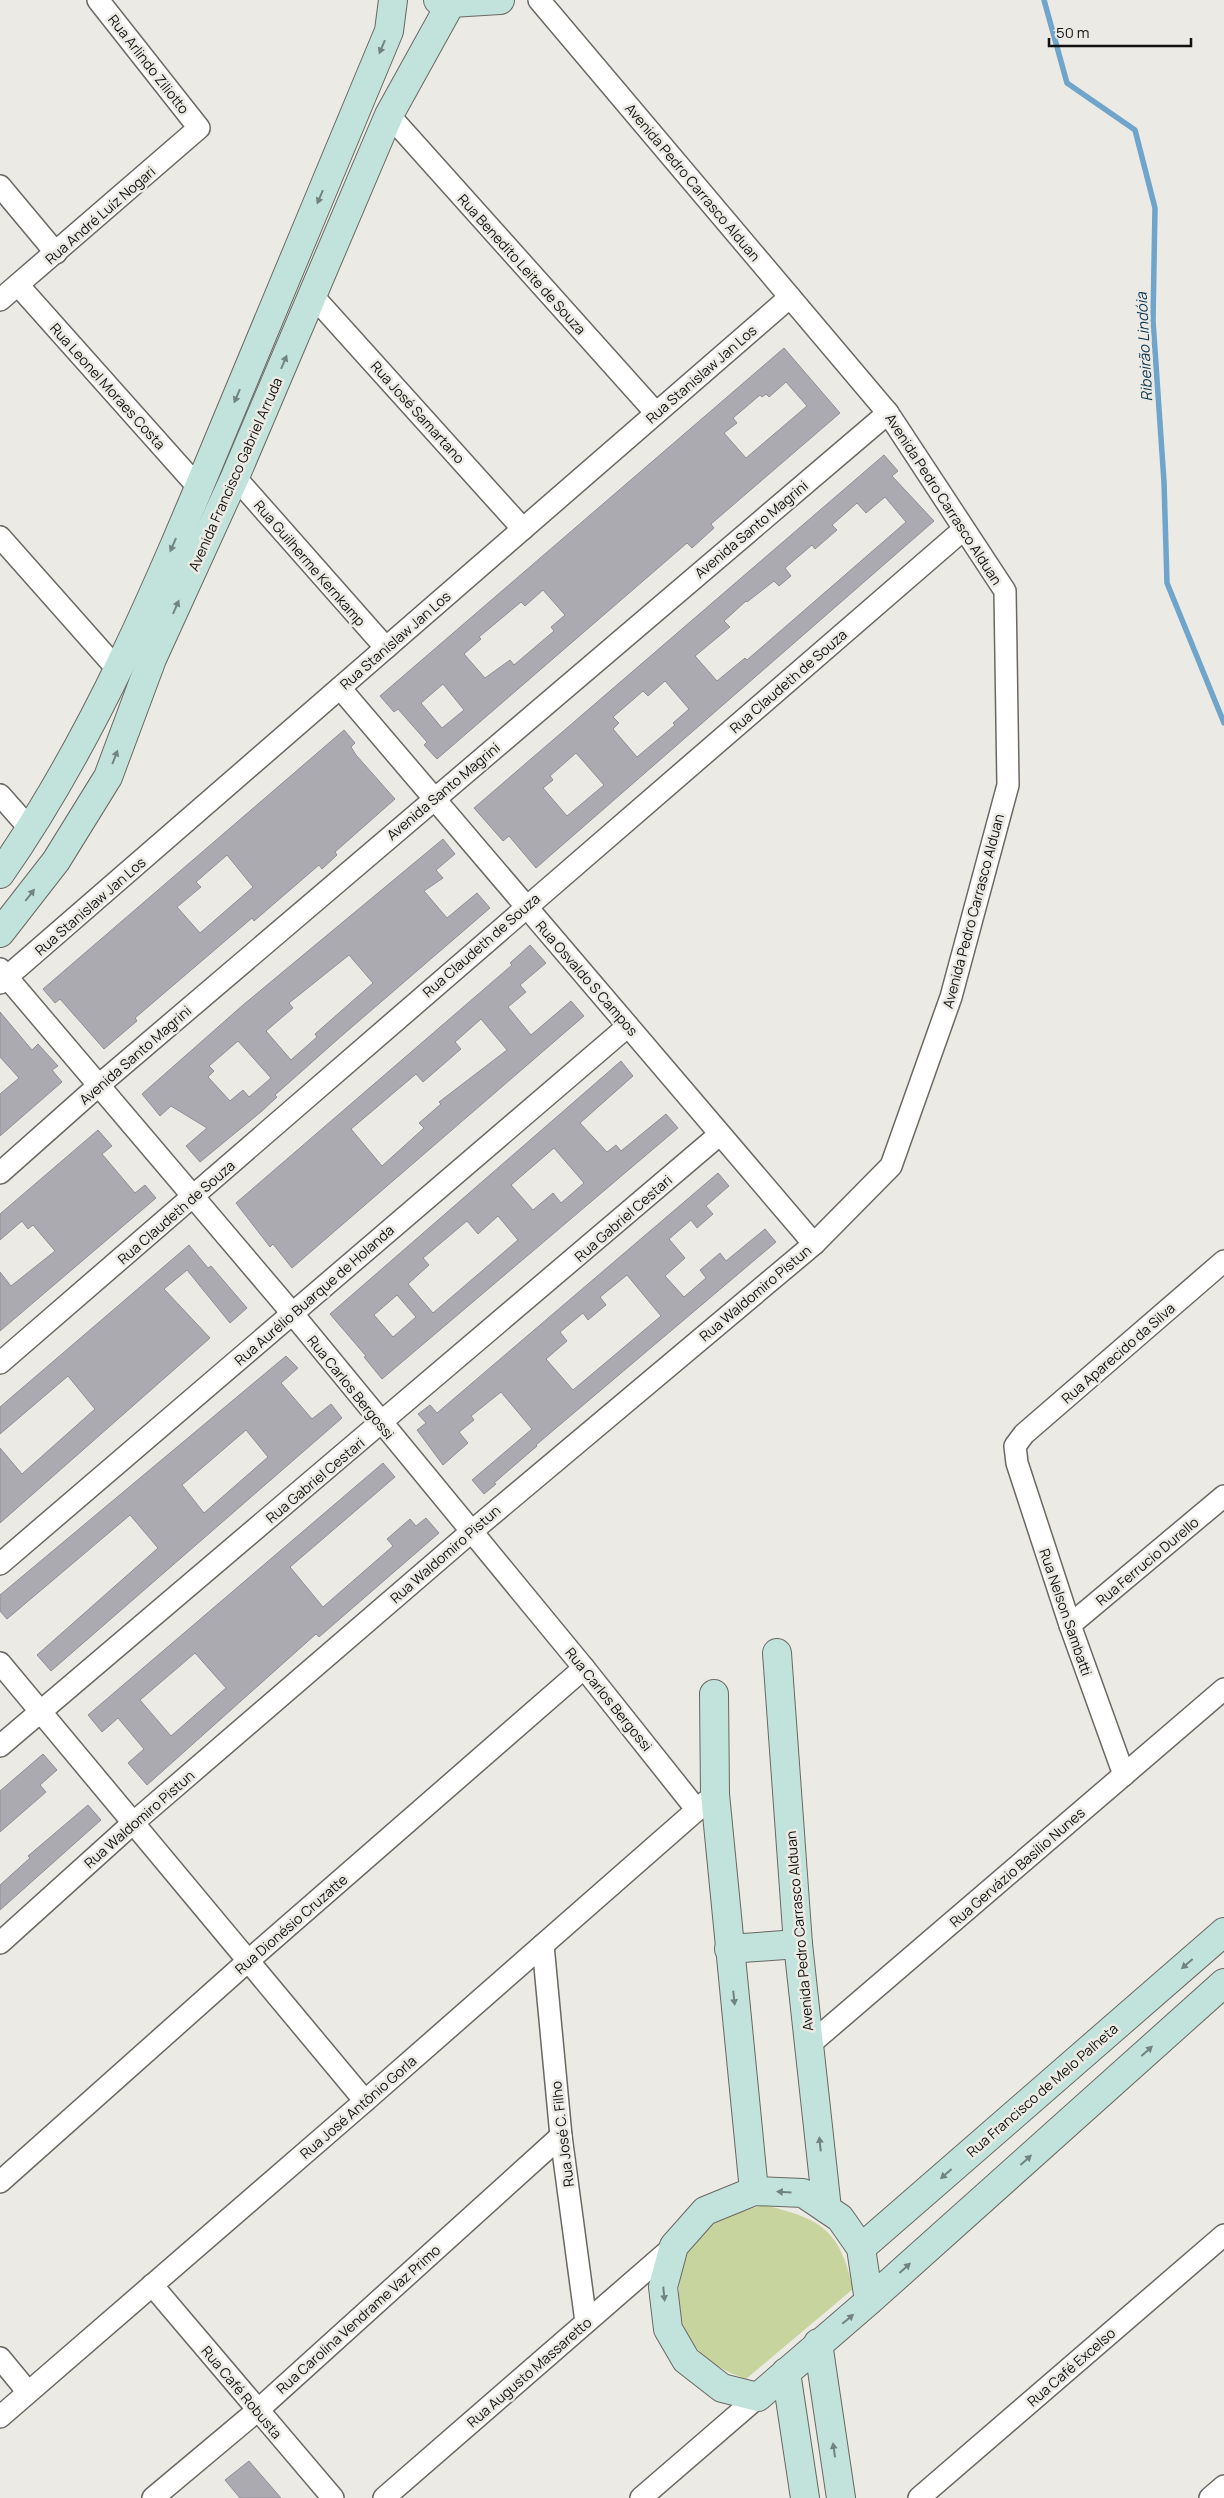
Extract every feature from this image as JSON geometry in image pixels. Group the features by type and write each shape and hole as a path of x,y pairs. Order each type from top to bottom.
{"street":[{"name":"Rua Arlindo Ziliotto","path":"98,0 199,128"},
{"name":"Avenida Francisco Gabriel Arruda","path":"0,874 31,830 77,751 118,670 199,488 389,31 393,0"},
{"path":"445,1 500,0"},
{"name":"Avenida Pedro Carrasco Alduan","path":"539,0 888,413 1005,591 1008,785 950,997 891,1166"},
{"name":"Avenida Francisco Gabriel Arruda","path":"0,933 56,861 108,777 152,659 235,477 389,115 445,1"},
{"name":"Rua Benedito Leite de Souza","path":"389,115 656,413"},
{"name":"Rua André Luíz Nogari","path":"0,300 199,128"},
{"path":"0,186 56,253"},
{"name":"Rua Leonel Moraes Costa","path":"18,285 199,488"},
{"name":"Rua José Samartano","path":"312,294 523,529"},
{"name":"Rua Stanislaw Jan Los","path":"2,977 340,688 790,296"},
{"name":"Avenida Santo Magrini","path":"0,1173 98,1086 888,413"},
{"name":"Rua Guilherme Kernkamp","path":"235,477 386,648"},
{"name":"Rua Claudeth de Souza","path":"0,1363 964,529"},
{"path":"0,537 118,670"},
{"name":"Rua Osvaldo S Campos","path":"340,688 719,1135 814,1244"},
{"path":"0,795 31,830"},
{"name":"Rua Carlos Bergossi","path":"2,977 292,1313 584,1668 706,1802"},
{"name":"Rua Aurélio Buarque de Holanda","path":"0,1564 628,1026"},
{"name":"Rua Gabriel Cestari","path":"0,1746 382,1424 719,1135"},
{"name":"Rua Waldomiro Pistun","path":"0,1943 133,1823 471,1532 814,1244 891,1166"},
{"name":"Rua Aparecido da Silva","path":"1015,1446 1024,1434 1224,1261"},
{"name":"Rua Nelson Sambatti","path":"1015,1446 1017,1463 1070,1625 1124,1775"},
{"name":"Rua Ferrucio Durello","path":"1070,1625 1224,1496"},
{"name":"Avenida Pedro Carrasco Alduan","path":"777,1653 798,1944 827,2210"},
{"path":"0,1663 365,2101"},
{"name":"Rua Dionésio Cruzatte","path":"0,2182 248,1961 584,1668"},
{"name":"Rua Gervázio Basílio Nunes","path":"809,2045 1224,1690"},
{"path":"714,1694 706,1802 730,1949 754,2190"},
{"name":"Rua José Antônio Gorla","path":"0,2417 706,1802"},
{"name":"Rua Francisco de Melo Palheta","path":"861,2248 1224,1932"},
{"path":"730,1949 798,1944"},
{"name":"Rua José C. Filho","path":"543,1945 561,2136 586,2322"},
{"path":"641,2498 818,2343 869,2301 1224,1983"},
{"name":"Rua Carolina Vendrame Vaz Primo","path":"152,2498 258,2410 561,2136"},
{"path":"758,2397 722,2388 686,2360 668,2329 663,2287 674,2246 705,2210 754,2190 804,2193 840,2218 861,2248 869,2301"},
{"name":"Rua Café Excelso","path":"919,2498 1224,2235"},
{"name":"Rua Augusto Massaretto","path":"384,2498 674,2246"},
{"name":"Rua Café Robusta","path":"152,2285 333,2498"},
{"path":"818,2343 841,2498"},
{"path":"0,2358 28,2392"},
{"path":"786,2372 804,2498"},
{"path":"1210,2498 1224,2486"}],"green space":[{"path":"764,2205 800,2216 814,2222 825,2230 842,2253 853,2289 746,2379 728,2372 701,2353 691,2340 684,2326 679,2311 679,2293 682,2269 686,2258 701,2233 723,2219"}],"building":[{"path":"784,348 840,413 711,524 714,528 692,548 687,543 437,759 424,745 427,742 398,709 394,712 380,696","holes":["786,382 807,406 746,458 724,433 737,423 733,418 760,395 762,397 766,394 769,397","543,590 565,615 551,627 554,631 514,665 510,660 485,678 464,654 481,639 479,637 521,602 525,606","443,684 464,710 442,728 421,703"]},
{"path":"884,455 898,471 892,476 934,521 536,868 509,836 503,841 474,808","holes":["885,497 906,522 747,660 745,658 717,681 695,656 730,627 724,621 746,601 774,581 779,586 791,576 785,568 812,545 815,549 837,530 832,525 857,503 866,513","665,681 689,709 673,723 675,725 637,757 613,729 619,723 613,717 643,691 648,696","576,753 604,785 567,816 543,788 553,780 550,776"]},
{"path":"344,730 355,743 351,747 356,755 395,799 335,852 337,855 322,869 319,865 254,921 252,918 135,1018 137,1021 104,1049 60,999 55,1003 43,989","holes":["227,855 253,887 200,933 177,907 201,887 196,882"]},
{"path":"443,839 455,854 436,870 443,878 424,891 447,918 477,893 490,908 275,1095 277,1097 262,1111 200,1162 186,1146 207,1128 171,1106 160,1116 142,1094 243,1005","holes":["349,955 373,983 315,1034 317,1037 291,1060 266,1031 293,1008 289,1003","238,1041 271,1078 249,1097 243,1090 230,1101 208,1077 214,1071 209,1066"]},
{"path":"530,945 546,963 520,985 526,992 508,1007 531,1035 571,1001 584,1016 292,1268 273,1244 270,1247 236,1203 512,965 510,963","holes":["481,1019 507,1050 439,1102 441,1104 419,1123 424,1128 382,1166 351,1129 416,1074 423,1082 461,1049 455,1042"]},
{"path":"0,1012 32,1050 38,1044 58,1066 52,1070 62,1082 0,1136 0,1094 19,1078 0,1057"},
{"path":"621,1061 633,1076 580,1123 607,1152 616,1145 621,1151 666,1114 678,1128 382,1379 364,1357 366,1356 330,1314","holes":["554,1148 584,1183 561,1203 553,1193 533,1210 511,1185","498,1216 518,1240 433,1313 408,1284 429,1265 423,1258 467,1221 478,1234","397,1295 416,1317 393,1337 374,1315"]},
{"path":"98,1130 112,1146 102,1154 135,1193 145,1185 156,1198 0,1331 0,1272 11,1286 55,1251 33,1225 28,1229 22,1221 0,1240 0,1214"},
{"path":"718,1173 729,1186 706,1206 713,1214 697,1228 691,1220 669,1239 685,1258 665,1276 684,1297 706,1278 700,1270 720,1253 726,1261 765,1229 776,1242 536,1445 484,1494 472,1480 532,1429 501,1392 471,1416 474,1420 459,1432 468,1443 443,1465 417,1430 426,1423 418,1414 430,1405 437,1413","holes":["627,1275 661,1316 573,1390 546,1359 567,1341 560,1332 583,1313 588,1320 606,1305 600,1297"]},
{"path":"189,1245 208,1268 211,1266 247,1308 230,1323 187,1270 164,1289 210,1338 0,1523 0,1448 22,1474 95,1409 68,1376 0,1434 0,1407"},
{"path":"286,1356 298,1368 281,1383 312,1419 331,1404 342,1418 51,1671 37,1655 158,1548 130,1515 7,1619 0,1611 0,1595","holes":["246,1430 268,1457 204,1513 182,1485"]},
{"path":"383,1463 395,1477 290,1567 323,1607 393,1546 387,1539 410,1519 416,1526 426,1518 439,1533 319,1637 316,1634 147,1785 128,1763 144,1749 118,1718 102,1732 88,1715","holes":["195,1653 226,1688 171,1736 140,1700"]},
{"path":"43,1754 57,1770 40,1785 46,1792 0,1832 0,1791"},
{"path":"88,1805 101,1820 0,1910 0,1885 30,1858 28,1856"},
{"path":"249,2461 281,2498 240,2498 225,2480"}],"waterway":[{"name":"Ribeirão Lindóia","path":"1044,0 1067,83 1135,130 1155,208 1153,321 1164,482 1167,583 1224,723"}]}
